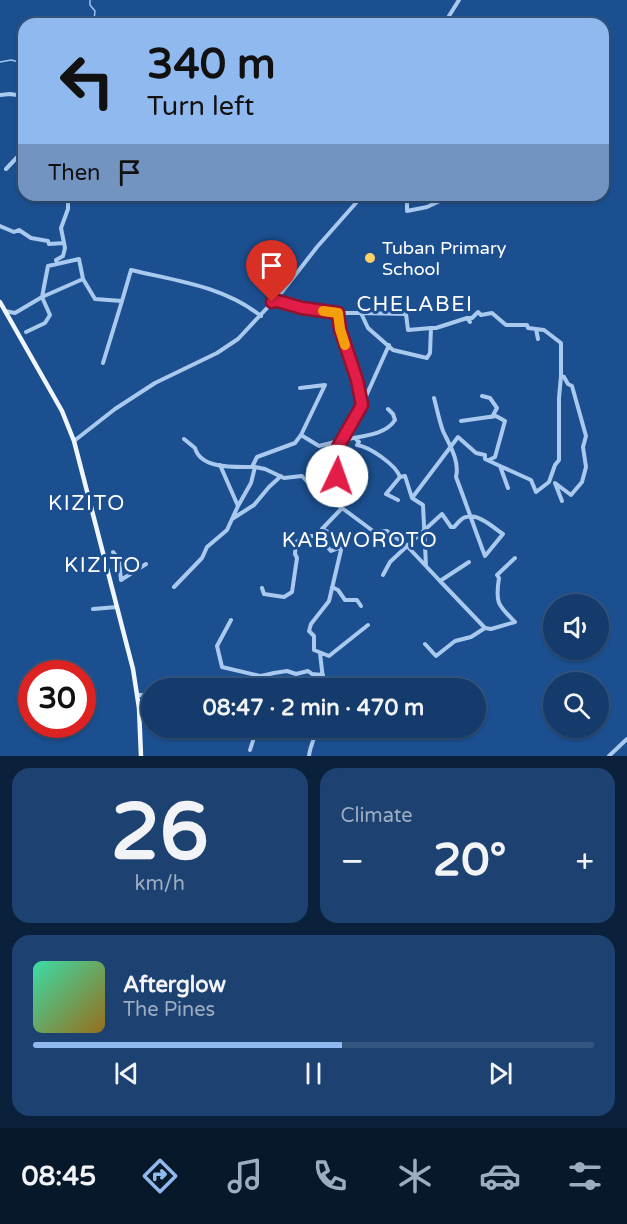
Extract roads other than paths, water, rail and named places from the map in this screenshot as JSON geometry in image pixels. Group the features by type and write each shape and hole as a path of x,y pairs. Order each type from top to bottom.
{"main road":[{"path":"0,302 62,411 74,441 138,695 141,756"}],"street":[{"path":"448,18 459,0"},
{"path":"0,95 18,95"},
{"path":"6,169 18,156"},
{"path":"57,264 56,260 63,256 64,243 61,228 68,209 68,201"},
{"path":"74,441 114,409 155,383 226,348 238,339 261,316 316,247 358,201"},
{"path":"407,201 407,211 427,207 440,201"},
{"path":"0,226 14,232 20,230 31,238 48,241 49,244 64,243"},
{"path":"26,332 45,323 50,315 42,297 48,266 78,259 83,279 95,299 122,301"},
{"path":"104,363 131,270 222,292 246,304 261,316"},
{"path":"5,311 15,313 42,297 83,279"},
{"path":"274,300 302,308 338,313 406,314 408,330 436,328 468,320 478,312 481,315 492,313 506,325 527,325 528,328 544,330 561,343 560,460 555,465 549,482 536,492 531,480 485,459 485,455 476,453 458,437 412,498"},
{"path":"338,313 340,329 357,380 362,405"},
{"path":"362,313 368,328 393,350 427,358 430,352 431,328"},
{"path":"536,329 538,339"},
{"path":"338,447 362,405 389,345"},
{"path":"561,376 572,386 586,436 583,447 586,467 582,482 571,495 555,483 562,501"},
{"path":"174,586 202,558 207,547 227,530 251,483 257,457 296,442 301,435 325,385 300,388"},
{"path":"482,396 490,398 497,408 492,417"},
{"path":"383,575 390,562 442,514 451,527 463,518 471,517 483,521 503,534 485,556 476,534 471,517 456,477 451,447 442,429 434,398"},
{"path":"342,440 383,431 391,426 395,420 388,409"},
{"path":"461,422 496,416 505,421 495,458 488,460"},
{"path":"301,435 319,446 335,442 338,447 337,476 334,482 342,508"},
{"path":"354,438 359,442 357,445 375,451 399,472 400,477"},
{"path":"184,439 203,459 220,465 266,469 284,478 302,476 317,492 373,531 387,531 407,546 485,628 491,629 515,622 499,605 496,597 499,578 497,576 515,558"},
{"path":"220,465 238,506"},
{"path":"500,466 507,488"},
{"path":"231,520 254,505 281,476"},
{"path":"398,500 386,494 400,477 405,476 412,498 423,505 426,567"},
{"path":"342,508 322,529 332,534 341,550 329,601 311,624 309,631 314,636 314,650 329,656 369,625"},
{"path":"262,588 264,594 284,597 292,592 297,558 296,542 307,536 318,536 330,551 339,548"},
{"path":"113,552 119,560 121,580 146,564"},
{"path":"440,580 469,562"},
{"path":"332,587 338,590 345,600 357,600 360,606"},
{"path":"93,609 117,607"},
{"path":"231,620 217,646 222,667 260,676"},
{"path":"425,644 436,656 454,641 471,637 485,628"},
{"path":"320,652 322,678"},
{"path":"252,678 287,671 296,674 308,671 322,675"},
{"path":"250,750 254,738"},
{"path":"309,756 315,738"},
{"path":"609,756 627,739"}],"waterway":[{"path":"90,0 90,5 95,11 94,18"},
{"path":"0,62 18,62"}],"place":[{"name":"Tuban Primary School","path":"370,258"}],"district":[{"name":"CHELABEI","path":"415,304"},
{"name":"KIZITO","path":"87,503"},
{"name":"KABWOROTO","path":"360,540"},
{"name":"KIZITO","path":"103,565"}]}
